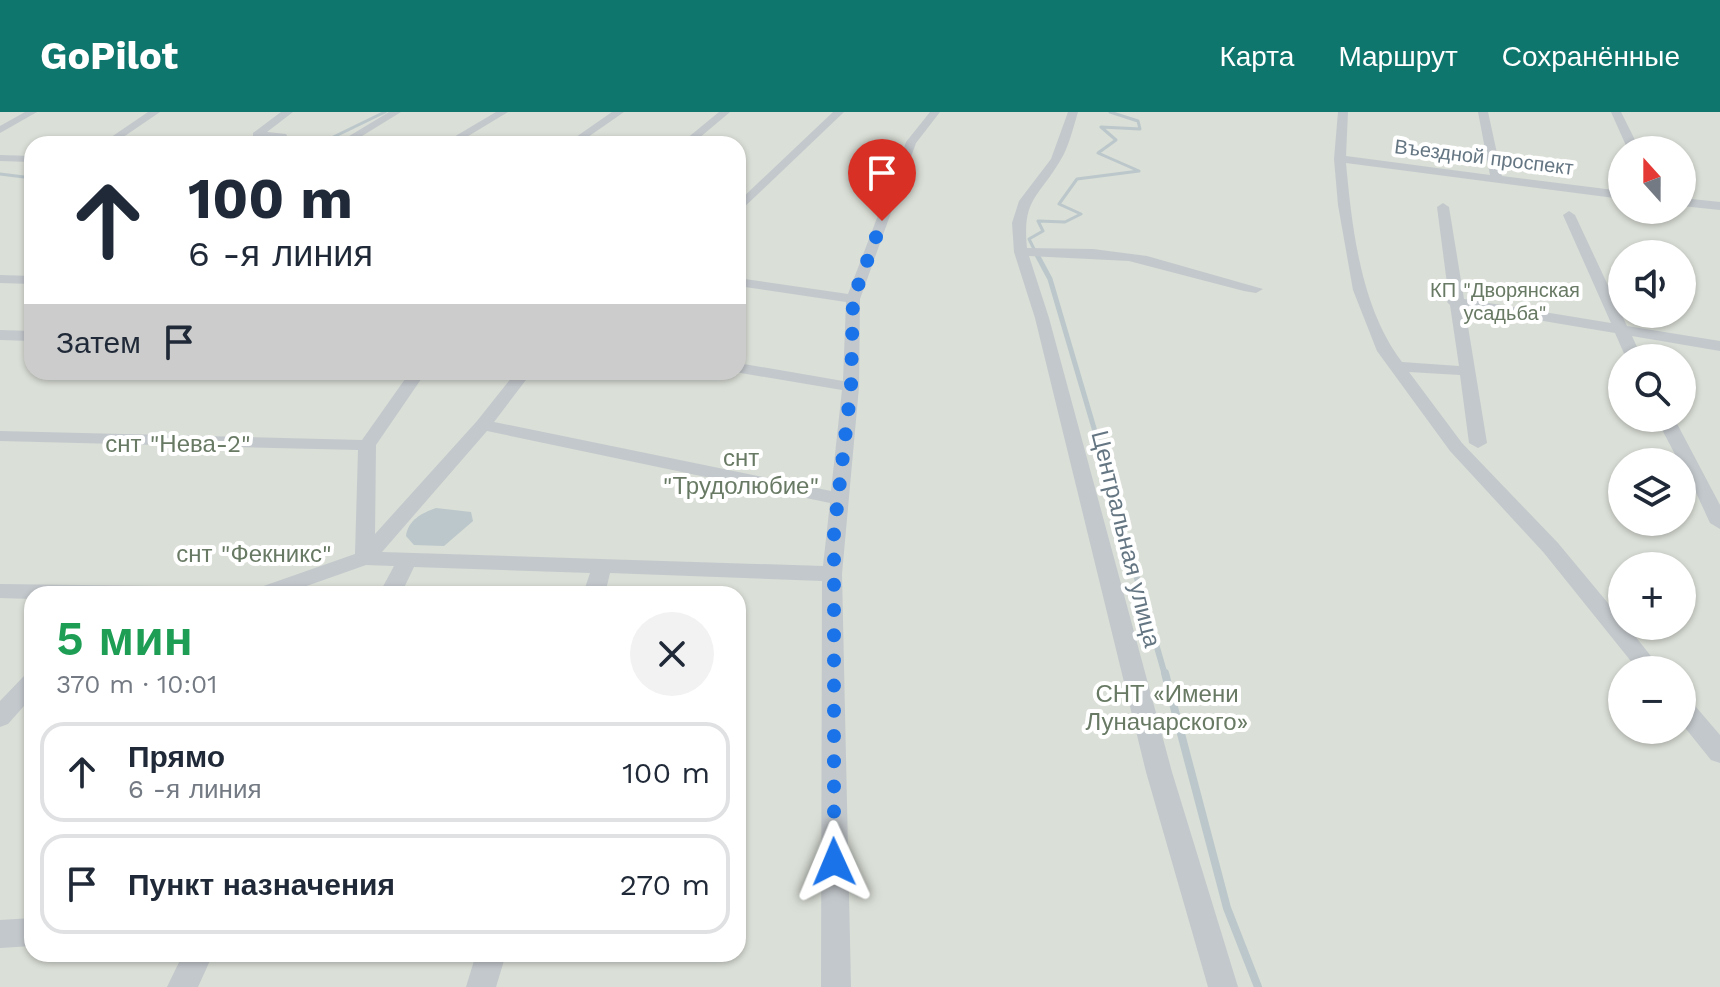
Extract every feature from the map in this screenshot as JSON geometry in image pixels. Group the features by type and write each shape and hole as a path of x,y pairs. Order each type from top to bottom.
{"street":[{"path":"0,130 32,112"},
{"path":"118,136 155,112"},
{"path":"282,136 257,135 288,112"},
{"path":"355,136 396,112"},
{"path":"461,136 503,112"},
{"path":"583,136 619,112"},
{"path":"695,136 725,112"},
{"path":"746,201 839,112"},
{"path":"836,987 832,574 851,387 853,299 911,142 935,112"},
{"name":"Центральная улица","path":"1073,112 1056,159 1025,201 1018,223 1021,252 1042,318 1159,772 1223,987"},
{"path":"1343,112 1340,159 1344,205 1360,290 1385,351 1456,447 1551,548 1640,656"},
{"path":"1483,112 1496,177"},
{"path":"1616,112 1627,136"},
{"path":"0,158 24,159"},
{"name":"Въездной проспект","path":"1340,159 1608,193"},
{"path":"1696,203 1720,206"},
{"path":"1443,207 1454,302 1478,443"},
{"path":"1569,215 1608,303"},
{"path":"1021,252 1102,253 1167,264 1229,285 1256,289"},
{"path":"0,279 24,280"},
{"path":"746,283 853,299"},
{"path":"1454,302 1608,326"},
{"path":"1619,328 1720,346"},
{"path":"1619,328 1627,344"},
{"path":"0,335 24,336"},
{"path":"1397,367 1466,371"},
{"path":"746,369 851,387"},
{"path":"365,558 367,445 412,380"},
{"path":"365,558 483,425 518,380"},
{"path":"483,425 838,499"},
{"path":"1672,432 1720,523"},
{"path":"0,436 367,445"},
{"path":"285,586 365,558 832,574"},
{"path":"394,586 407,561"},
{"path":"596,586 602,566"},
{"path":"0,591 24,592"},
{"path":"0,717 24,691"},
{"path":"1696,724 1720,753"},
{"path":"0,934 24,932"},
{"path":"182,987 194,962"},
{"path":"481,987 489,962"}],"green space":[{"path":"0,112 1720,112 1720,987 0,987"}],"shaded area":[{"path":"436,508 471,512 473,521 444,546 414,545 406,536 410,526 421,515"}],"waterway":[{"path":"336,136 385,112"},
{"path":"1035,251 1029,239 1043,231 1038,221 1065,222 1081,214 1059,204 1077,179 1139,171 1098,153 1116,140 1101,127 1140,129 1138,121 1110,112"},
{"path":"0,174 24,177"},
{"path":"1035,251 1050,279 1096,435"},
{"path":"1095,433 1165,675"},
{"path":"1165,673 1227,908 1258,987"}],"route":[{"path":"834,862 834,533 851,387 853,299 882,221"}],"park label":[{"name":"КП \"Дворянская усадьба\"","path":"1505,302"},
{"name":"снт \"Нева-2\"","path":"178,444"},
{"name":"снт \"Трудолюбие\"","path":"741,472"},
{"name":"снт \"Фекникс\"","path":"254,554"},
{"name":"СНТ «Имени Луначарского»","path":"1167,708"}]}
